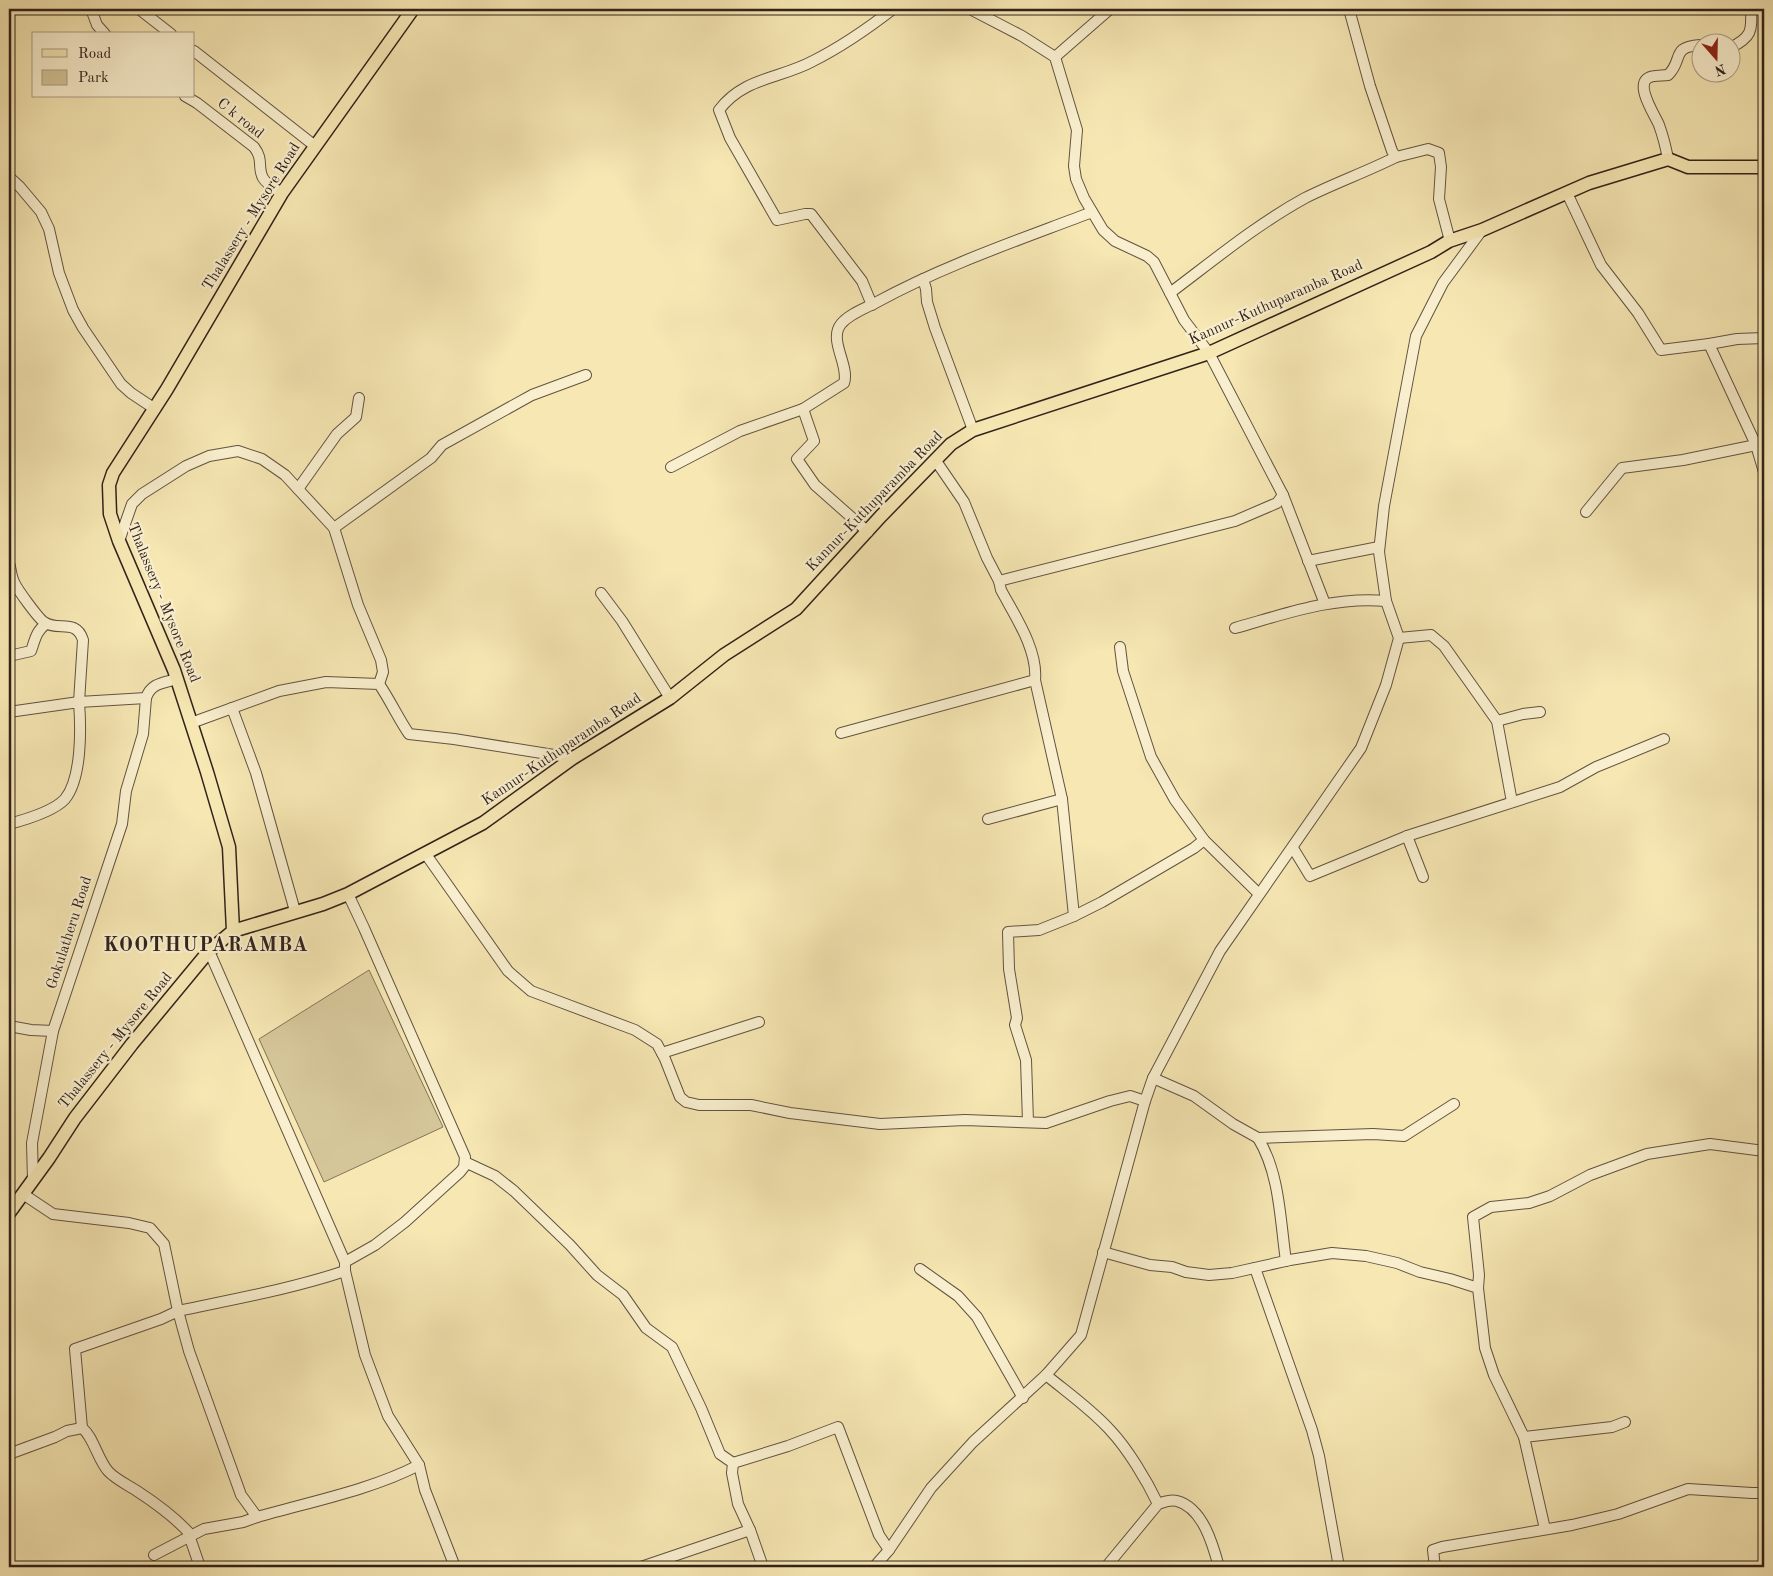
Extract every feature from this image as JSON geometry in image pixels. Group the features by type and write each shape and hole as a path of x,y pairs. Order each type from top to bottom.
{"main road":[{"name":"Thalassery - Mysore Road","path":"9,1213 75,1118 132,1044 209,950 233,931 228,848 177,679 159,632 119,541 109,505 110,479 155,409 282,193 413,9"},
{"path":"1668,159 1688,167 1764,167"},
{"name":"Kannur-Kuthuparamba Road","path":"233,931 323,904 348,894 425,853 483,822 574,758 670,698 724,655 796,609 881,516 951,444 973,430 1209,353 1430,252 1450,241 1482,230 1589,183 1668,159"}],"street":[{"path":"92,9 97,25 103,32"},
{"path":"139,9 168,32"},
{"path":"872,305 862,281 811,214 777,220 730,138 719,110 728,98 748,85 812,62 894,9"},
{"path":"970,9 1022,36 1055,57 1077,130 1078,138 1074,154 1076,179 1092,212 1103,230 1114,242 1147,256 1154,262 1184,320 1209,353 1282,495 1325,604"},
{"path":"1055,57 1110,9"},
{"path":"1349,9 1370,86 1392,151 1396,157"},
{"path":"1740,42 1752,29 1751,9"},
{"path":"1668,159 1659,125 1648,103 1644,88 1645,82 1647,78 1668,75 1676,63 1680,51 1683,48 1690,47"},
{"path":"195,52 315,146"},
{"name":"C k road","path":"188,98 254,147 260,155 263,179 282,193"},
{"path":"1170,293 1251,231 1304,199 1396,157 1428,149 1439,153 1441,167 1439,199 1450,241"},
{"path":"9,177 42,212 49,229 60,272 73,310 83,328 121,384 155,409"},
{"path":"1567,193 1601,265 1638,313 1661,350 1737,339 1764,338"},
{"path":"671,467 740,430 803,409 844,383 846,377 837,340 840,325 851,316 943,269 1092,212"},
{"path":"876,1567 931,1488 973,1442 1046,1375 1081,1335 1153,1078 1220,951 1361,748 1386,685 1399,638 1386,601 1379,547 1384,506 1416,336 1443,283 1482,230"},
{"path":"923,279 927,302 935,328 973,430"},
{"path":"1709,344 1756,445 1764,472"},
{"path":"334,528 431,458 442,446 532,395 586,375"},
{"path":"298,489 337,434 356,417 359,398"},
{"path":"803,409 814,441 797,460 815,485 868,532"},
{"path":"1586,512 1622,468 1683,460 1756,445"},
{"path":"119,541 132,504 142,494 186,466 209,456 238,451 262,460 285,475 334,528 358,605 381,660 383,672 379,684"},
{"path":"936,461 964,502 986,558 1028,641 1062,799 1074,916"},
{"path":"999,581 1234,520 1277,504 1282,495"},
{"path":"1308,561 1379,547"},
{"path":"9,563 14,581 39,618 46,624 74,628 80,633 83,640 78,767 65,799 43,812 9,824"},
{"path":"601,593 622,620 670,698"},
{"path":"1236,628 1325,604 1364,599 1386,601"},
{"path":"9,656 31,651 35,636 40,628 46,624"},
{"path":"1399,638 1431,635 1444,646 1497,721 1512,802"},
{"path":"1120,647 1123,671 1150,757 1175,800 1204,840 1259,894"},
{"path":"9,712 80,702 146,698 149,690 154,686 177,679"},
{"path":"841,733 1035,680"},
{"path":"191,723 279,691 326,682 379,684"},
{"path":"379,684 390,699 399,720 409,734 454,739 574,758"},
{"name":"Gokulatheru Road","path":"33,1180 32,1143 53,1031 122,824 126,791 143,734 146,698"},
{"path":"232,708 259,781 295,911"},
{"path":"1497,721 1523,714 1540,712"},
{"path":"1293,848 1310,876 1406,836 1560,787 1596,767 1664,739"},
{"path":"988,819 1062,799"},
{"path":"1406,836 1423,877"},
{"path":"1028,1122 1026,1060 1015,1025 1016,1018 1009,969 1008,932 1038,930 1074,916 1178,858 1204,840"},
{"path":"425,853 508,971 531,991 635,1030 657,1044 680,1097 686,1102 699,1105 751,1105 790,1113 880,1124 964,1120 1046,1123 1130,1096 1145,1101"},
{"path":"200,1567 190,1537 178,1521 156,1503 108,1472 92,1444 90,1436 82,1428 75,1349 161,1319 178,1311 246,1298 299,1285 345,1266 405,1222 460,1172 465,1162 463,1151 348,894"},
{"path":"209,950 345,1266 365,1355 388,1416 419,1464 425,1490 455,1567"},
{"path":"662,1054 759,1022"},
{"path":"9,1026 53,1031"},
{"path":"1153,1078 1194,1096 1233,1124 1258,1138 1373,1134 1404,1136 1454,1104"},
{"path":"1258,1138 1268,1160 1275,1184 1286,1261"},
{"path":"1545,1528 1524,1437 1491,1366 1486,1348 1478,1288 1479,1276 1472,1217 1490,1207 1529,1203 1550,1196 1590,1175 1647,1154 1710,1144 1764,1151"},
{"path":"465,1162 495,1176 514,1191 570,1245 597,1275 623,1295 646,1328 672,1347 720,1454 733,1463"},
{"path":"23,1194 53,1214 129,1223 150,1228 164,1244 178,1311 189,1351 241,1495 257,1517"},
{"path":"1103,1252 1150,1265 1209,1275 1332,1253 1366,1256 1397,1263 1420,1272 1478,1288"},
{"path":"1255,1268 1312,1430 1319,1456 1339,1567"},
{"path":"920,1269 958,1296 977,1317 1023,1398"},
{"path":"1046,1375 1093,1413 1112,1432 1146,1480 1158,1504"},
{"path":"1524,1437 1612,1427 1625,1422"},
{"path":"733,1463 788,1446 838,1427 879,1535 889,1550"},
{"path":"9,1454 67,1431 82,1428"},
{"path":"733,1463 732,1473 738,1504 750,1530 762,1567"},
{"path":"154,1555 204,1529 242,1522 371,1484 404,1472 419,1464"},
{"path":"1435,1567 1433,1550 1442,1547 1545,1528 1572,1525 1618,1514 1688,1489 1764,1493"},
{"path":"1106,1567 1158,1504 1167,1501 1176,1501 1188,1507 1196,1515 1206,1528 1219,1567"},
{"path":"641,1567 750,1530"}],"green space":[{"path":"369,970 443,1127 324,1182 259,1039"}],"district":[{"name":"KOOTHUPARAMBA","path":"206,946"}]}
